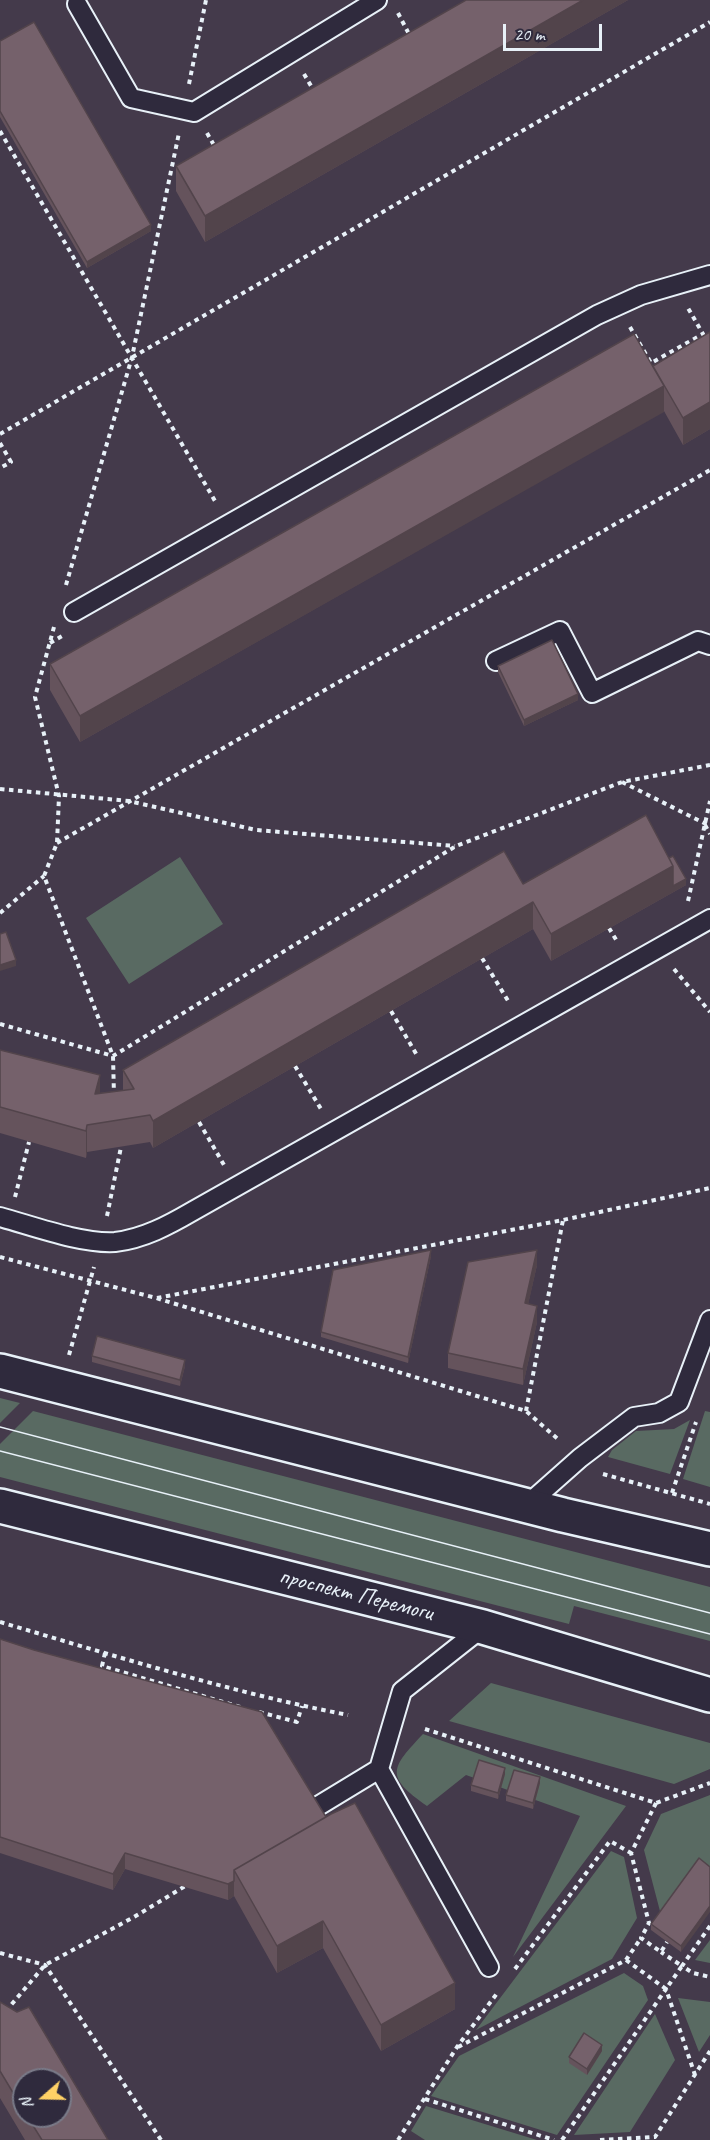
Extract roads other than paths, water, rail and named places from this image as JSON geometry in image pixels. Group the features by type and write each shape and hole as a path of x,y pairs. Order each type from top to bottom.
{"main road":[{"path":"0,1371 710,1550"},
{"name":"проспект Перемоги","path":"0,1506 483,1627 710,1695"},
{"path":"483,1627 510,1658 710,1718"}],"lane":[{"path":"77,4 130,98 194,112 377,0"},
{"path":"74,612 597,315 641,295 710,275"},
{"path":"496,661 560,631 592,693 698,641 710,645"},
{"path":"7,1211 76,1237 114,1242 138,1237 176,1221 710,919"},
{"path":"527,1505 580,1458 634,1417 659,1413 679,1402 710,1320"},
{"path":"289,1824 379,1769 402,1691 483,1627"},
{"path":"379,1769 489,1967"}],"tram line":[{"path":"0,1427 710,1613"},
{"path":"0,1451 710,1634"}]}
